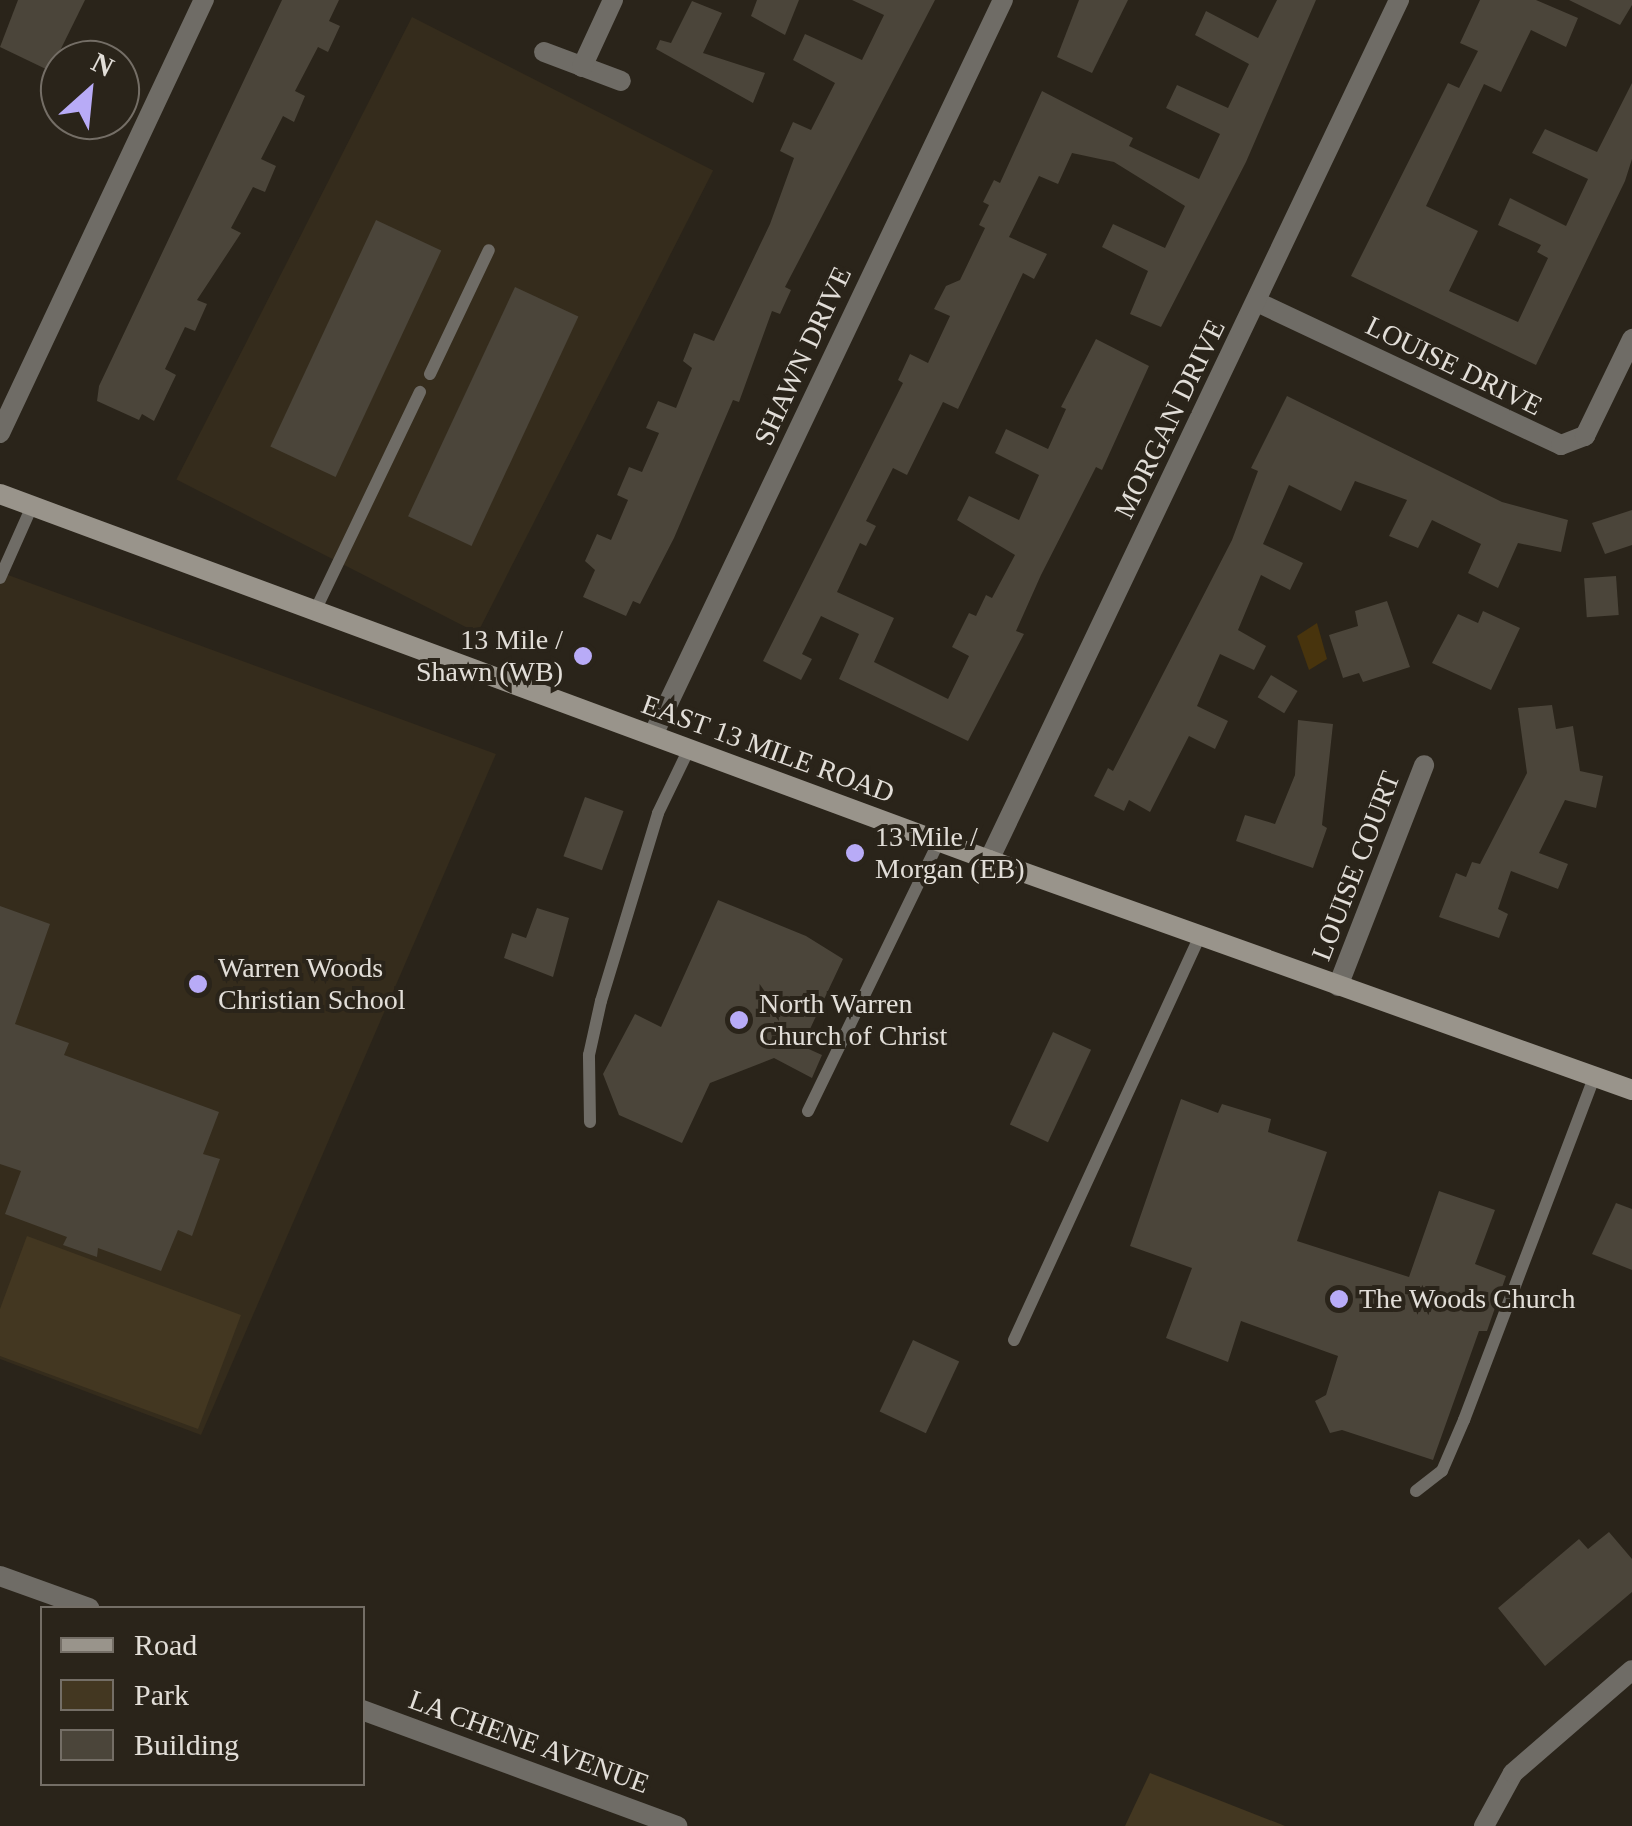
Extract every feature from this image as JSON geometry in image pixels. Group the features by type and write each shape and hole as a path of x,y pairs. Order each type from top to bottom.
{"main road":[{"name":"EAST 13 MILE ROAD","path":"0,494 989,860 1632,1090"}],"street":[{"path":"0,432 204,0"},
{"path":"582,67 613,0"},
{"name":"SHAWN DRIVE","path":"653,735 1003,0"},
{"name":"MORGAN DRIVE","path":"989,860 1400,0"},
{"path":"544,52 621,81"},
{"name":"LOUISE DRIVE","path":"1257,302 1561,444 1585,436 1632,339"},
{"name":"LOUISE COURT","path":"1338,986 1424,765"},
{"path":"0,1576 82,1606"},
{"path":"1484,1826 1535,1750 1632,1670"},
{"name":"LA CHENE AVENUE","path":"365,1711 676,1826"}],"lane":[{"path":"430,374 490,250"},
{"path":"315,611 420,392"},
{"path":"0,578 32,506"},
{"path":"590,1122 588,1055 601,1000 652,830 690,749"},
{"path":"808,1111 938,841"},
{"path":"1014,1340 1200,936"},
{"path":"1416,1490 1442,1470 1464,1420 1594,1077"}],"shaded area":[{"path":"412,17 713,170 478,633 176,479"},
{"name":"Warren Woods Christian School","path":"0,572 496,754 201,1435 0,1359"},
{"path":"1317,623 1327,659 1309,670 1297,636"}],"green space":[{"path":"27,1236 241,1315 198,1429 0,1356 0,1309"},
{"path":"1150,1773 1285,1826 1125,1826"}],"building":[{"path":"18,0 85,0 65,40 40,40 40,66 0,47"},
{"path":"282,0 339,0 329,21 340,26 328,52 318,47 295,91 305,96 294,122 283,116 261,159 276,166 265,192 253,187 231,228 241,233 197,300 207,304 195,331 185,327 165,369 176,375 154,421 142,414 139,420 97,401 99,386"},
{"path":"757,0 799,0 785,35 751,16"},
{"path":"852,0 935,0 785,287 791,290 780,314 772,311 739,402 733,400 674,538 640,604 633,601 626,616 583,597 595,570 585,561 597,534 611,540 628,500 617,495 629,467 642,472 659,433 646,428 658,401 676,408 692,368 683,361 694,333 714,341 770,224 794,158 780,151 793,122 811,130 835,83 793,60 805,34 862,60 884,15"},
{"path":"1079,0 1128,0 1092,73 1057,57"},
{"path":"1277,0 1316,0 1246,162 1161,327 1130,314 1148,271 1102,247 1113,224 1165,248 1185,206 1114,162 1072,153 1058,184 1039,176 1009,237 1047,254 1034,279 1023,273 958,409 943,402 907,475 893,468 866,521 876,526 866,546 860,543 837,592 894,618 874,662 948,699 969,656 952,647 969,613 976,616 986,595 992,598 1015,555 957,520 969,496 1019,520 1039,475 995,453 1006,429 1048,449 1066,409 1061,407 1096,339 1149,366 1102,470 1096,467 1041,575 1016,631 1024,634 968,741 839,679 859,634 821,616 802,654 812,659 801,680 763,661 903,383 898,380 910,354 928,363 950,316 934,309 946,286 960,280 985,228 979,225 989,205 983,202 994,180 1000,183 1042,91 1133,138 1129,146 1199,179 1220,134 1166,108 1177,85 1228,108 1249,64 1195,35 1206,11 1258,38"},
{"path":"1480,0 1536,0 1578,18 1566,47 1531,30 1501,92 1484,84 1426,206 1478,231 1449,291 1518,322 1548,258 1537,252 1541,245 1498,225 1510,198 1566,226 1588,179 1532,153 1545,129 1597,152 1632,83 1632,159 1625,181 1536,365 1351,276 1448,83 1459,88 1478,51 1460,43"},
{"path":"1569,0 1632,0 1632,5 1620,25"},
{"path":"692,1 722,13 703,53 765,73 753,103 656,49 660,40 671,43"},
{"path":"376,220 441,250 336,477 270,447"},
{"path":"515,287 578,317 472,546 408,516"},
{"path":"1287,396 1502,502 1568,520 1561,552 1518,543 1498,588 1468,573 1481,544 1432,520 1418,548 1389,536 1407,500 1355,481 1341,511 1289,485 1263,544 1303,563 1290,590 1261,575 1238,630 1266,646 1254,670 1220,654 1197,706 1228,721 1215,749 1189,736 1150,812 1129,800 1124,811 1094,796 1108,768 1113,771 1232,540 1258,471 1251,468"},
{"path":"1632,510 1632,545 1605,554 1592,523"},
{"path":"1616,576 1619,615 1587,617 1584,578"},
{"path":"1387,601 1410,667 1363,682 1359,673 1343,678 1329,635 1358,626 1355,611"},
{"path":"1483,611 1520,628 1491,690 1432,663 1458,614 1478,623"},
{"path":"1271,675 1298,691 1284,713 1258,697"},
{"path":"1552,705 1556,729 1573,726 1580,771 1603,776 1596,808 1565,800 1539,853 1568,864 1558,889 1511,871 1498,909 1508,914 1499,938 1439,917 1456,873 1466,877 1472,862 1480,864 1527,773 1518,708"},
{"path":"1298,720 1333,724 1322,825 1327,828 1313,868 1236,841 1245,815 1275,824 1295,775"},
{"path":"585,797 624,811 602,870 563,856"},
{"name":"North Warren Church of Christ","path":"718,900 806,936 843,959 802,1046 822,1055 812,1078 774,1058 710,1083 682,1143 619,1115 603,1074 635,1014 661,1027"},
{"path":"0,906 50,924 15,1024 69,1043 64,1055 219,1112 203,1154 220,1159 192,1236 178,1230 161,1271 98,1248 97,1257 63,1245 67,1237 5,1214 21,1171 0,1164"},
{"path":"537,908 569,918 553,977 504,958 512,933 526,938"},
{"path":"1053,1032 1091,1050 1048,1142 1010,1124"},
{"name":"The Woods Church","path":"1181,1099 1218,1113 1222,1104 1271,1119 1268,1132 1327,1152 1297,1241 1409,1277 1439,1191 1495,1210 1475,1264 1506,1276 1487,1331 1479,1331 1433,1460 1342,1430 1330,1433 1315,1401 1326,1395 1338,1356 1241,1321 1228,1362 1166,1338 1192,1268 1130,1246"},
{"path":"1616,1203 1632,1209 1632,1270 1592,1254"},
{"path":"913,1340 959,1362 926,1433 880,1412"},
{"path":"1609,1532 1632,1559 1632,1592 1545,1666 1498,1608 1579,1539 1588,1549"}],"place":[{"name":"13 Mile / Shawn (WB)","path":"583,656"},
{"name":"13 Mile / Morgan (EB)","path":"855,853"},
{"name":"Warren Woods Christian School","path":"198,984"},
{"name":"North Warren Church of Christ","path":"739,1020"},
{"name":"The Woods Church","path":"1339,1299"}]}
